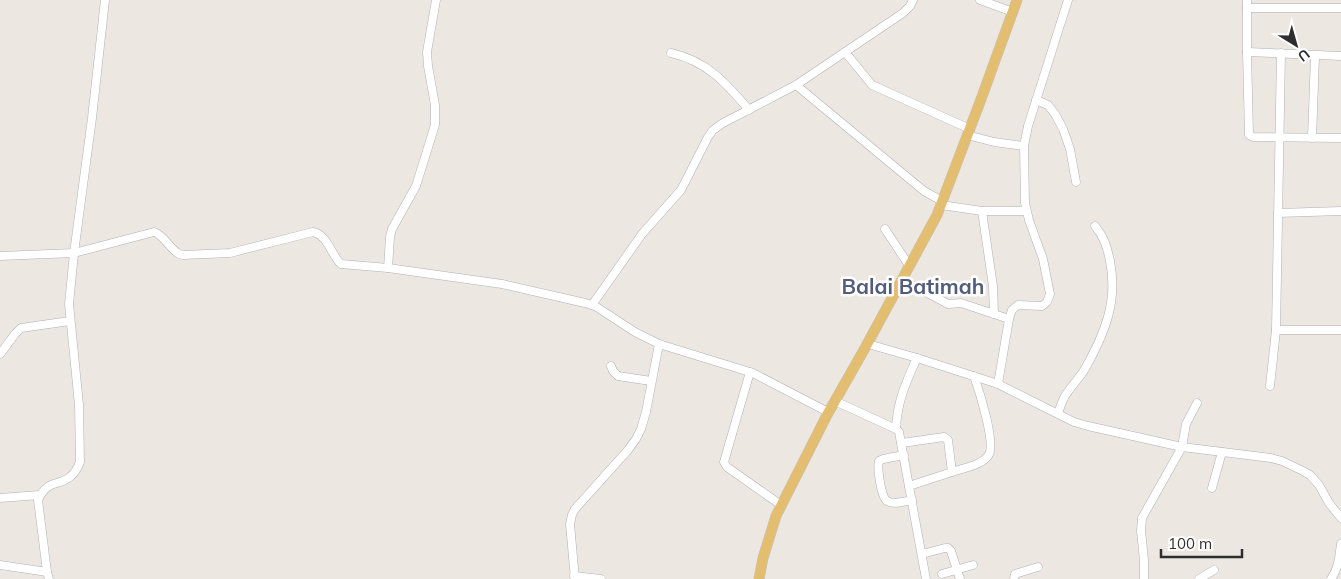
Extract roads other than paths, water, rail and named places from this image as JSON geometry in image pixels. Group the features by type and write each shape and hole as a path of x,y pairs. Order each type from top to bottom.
{"main road":[{"path":"759,579 763,558 781,505 828,412 903,280 942,203 1017,0"}],"street":[{"path":"0,565 48,576 38,500 46,488 70,478 77,470 80,462 79,404 69,304 105,0"},
{"path":"388,268 392,229 416,186 435,125 436,112 427,52 436,0"},
{"path":"592,304 642,234 681,190 713,130 796,85 903,12 910,6 912,0"},
{"path":"980,0 1013,12"},
{"path":"998,384 1012,310 1020,305 1042,306 1047,302 1050,294 1043,259 1026,211 1024,146 1028,126 1068,0"},
{"path":"1341,8 1247,4 1249,135 1253,137 1341,138"},
{"path":"845,52 872,85 968,132 994,142 1024,146"},
{"path":"1247,52 1341,56"},
{"path":"671,53 696,61 714,73 728,85 749,110"},
{"path":"1270,386 1276,330 1281,53"},
{"path":"1312,138 1315,56"},
{"path":"796,85 924,191 942,203 982,211 1026,211"},
{"path":"1036,100 1048,106 1063,129 1070,149 1076,182"},
{"path":"982,211 993,286 994,314"},
{"path":"1278,213 1341,211"},
{"path":"1058,414 1065,396 1087,366 1105,328 1111,306 1114,286 1111,266 1103,236 1095,226"},
{"path":"885,229 910,267"},
{"path":"0,256 74,253 154,232 159,234 173,250 182,255 230,252 313,232 322,236 341,264 388,268 502,284 592,304 635,332 660,344 750,372 828,412"},
{"path":"903,280 948,304 961,303 1009,319"},
{"path":"0,354 21,328 70,321"},
{"path":"1276,330 1341,330"},
{"path":"601,579 575,577 570,524 572,516 636,439 643,420 660,344"},
{"path":"868,344 998,384 1074,422 1094,428 1182,447 1276,459 1304,471 1315,480 1341,518"},
{"path":"896,429 896,413 916,358"},
{"path":"611,366 618,376 651,381"},
{"path":"750,372 724,462 781,505"},
{"path":"910,486 979,463 989,456 991,452 990,437 983,403 974,376"},
{"path":"834,401 899,432 926,579"},
{"path":"1144,579 1142,518 1182,447 1186,424 1197,403"},
{"path":"902,443 941,437 947,438 952,472"},
{"path":"1212,488 1222,452"},
{"path":"904,455 883,459 879,461 877,468 886,501 912,500"},
{"path":"0,498 40,496"},
{"path":"1331,579 1339,564 1341,544"},
{"path":"922,554 948,548 960,579"},
{"path":"942,574 973,566"},
{"path":"1014,579 1015,574 1038,567"},
{"path":"1199,579 1214,570"}],"district":[{"name":"Balai Batimah","path":"913,286"}]}
